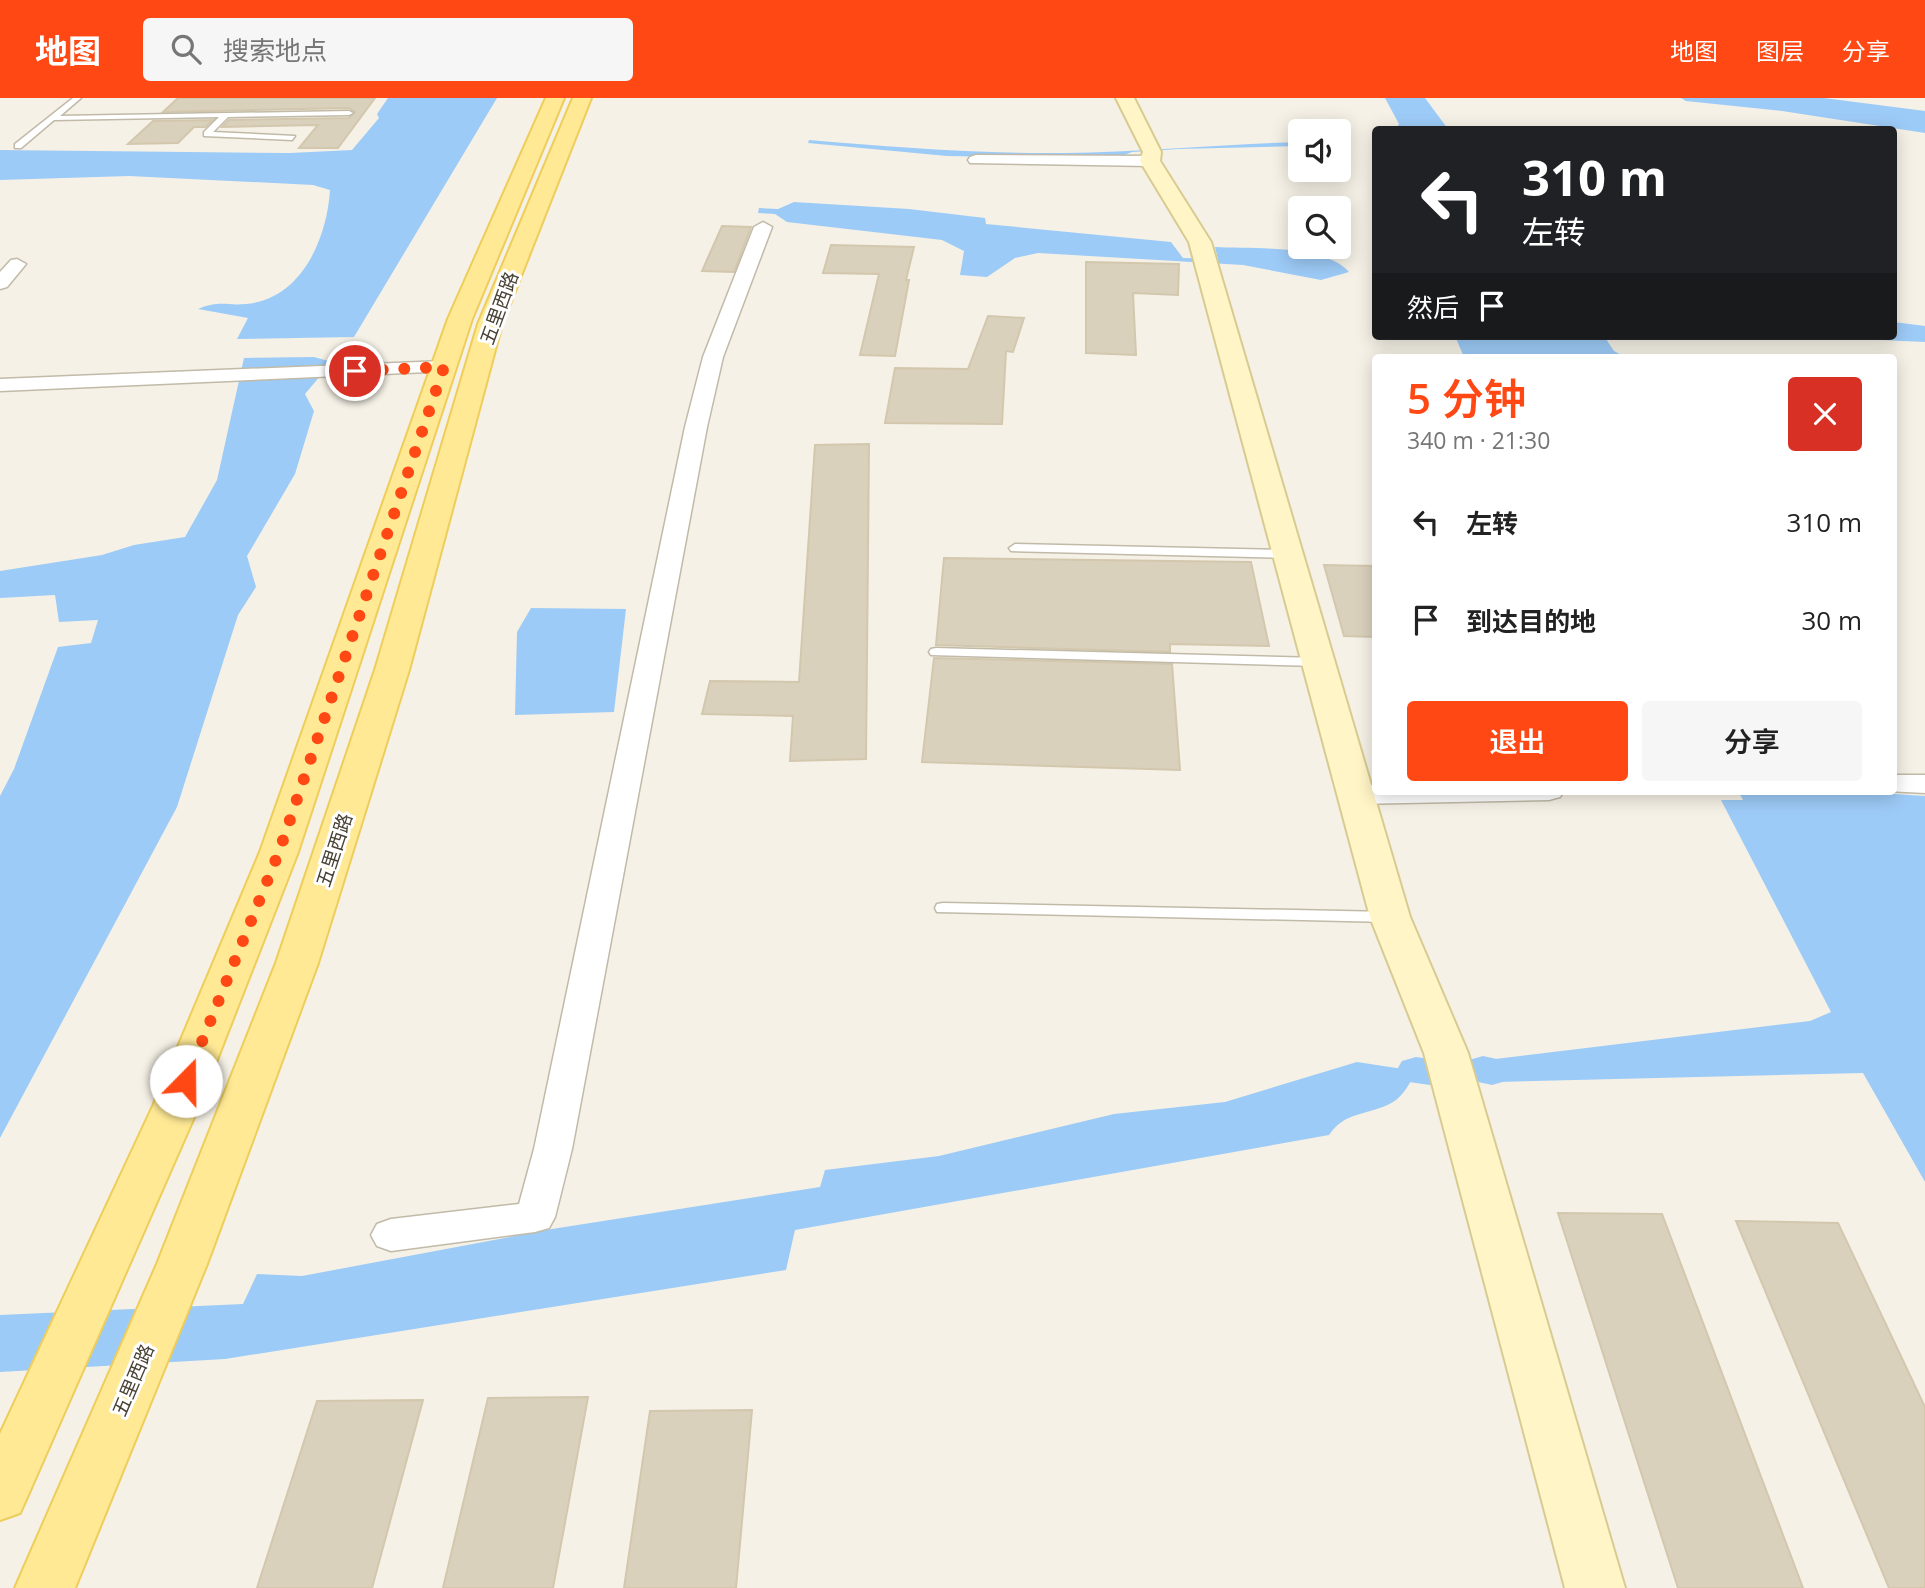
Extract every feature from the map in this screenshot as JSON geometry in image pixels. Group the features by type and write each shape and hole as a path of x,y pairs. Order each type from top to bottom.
{"main road":[{"name":"五里西路","path":"0,1495 176,1106 279,852 460,319 555,98"},
{"name":"五里西路","path":"46,1588 183,1264 297,963 392,670 490,324 582,98"},
{"path":"1125,98 1203,253 1391,917 1446,1054 1595,1588"}],"street":[{"path":"976,160 1150,152"},
{"path":"391,1236 535,1217 553,1149 696,427 713,357 763,227"},
{"path":"0,283 17,264"},
{"path":"0,385 444,367"},
{"path":"1356,795 1372,795"}],"lane":[{"path":"18,146 77,98"},
{"path":"52,118 349,113"},
{"path":"226,115 207,134 292,138"},
{"path":"1015,548 1288,554"},
{"path":"936,652 1318,662"},
{"path":"943,908 1391,917"}],"water":[{"path":"388,98 497,98 354,337 237,339 248,318 198,309 212,305 246,304 266,300 282,291 308,263 317,246 328,208 330,190 313,185 129,176 0,180 0,150 290,153 352,150 379,118 377,114"},
{"path":"1385,98 1425,98 1446,126 1398,126"},
{"path":"1681,98 1824,98 1925,111 1925,133 1897,129 1897,126 1686,101"},
{"path":"809,140 937,150 1033,153 1288,142 1288,146 1179,149 1132,152 1122,156 1068,158 947,156 808,143"},
{"path":"794,202 909,209 985,218 986,224 1171,242 1183,258 1218,259 1215,247 1288,250 1288,259 1328,259 1349,272 1321,280 1243,265 1038,253 1015,258 987,277 960,275 964,251 942,240 787,222 775,214 758,213 759,208 778,209"},
{"path":"1897,322 1925,326 1925,342 1881,340 1897,340"},
{"path":"1457,340 1607,340 1620,354 1463,354"},
{"path":"314,357 332,362 305,394 314,411 295,474 247,556 256,587 238,615 177,807 0,1138 0,796 14,769 58,647 91,643 98,620 59,622 55,595 0,598 0,571 102,555 134,545 185,537 217,480 244,358"},
{"path":"531,608 626,609 614,712 515,715 517,632"},
{"path":"1740,795 1925,796 1925,1182 1863,1073 1497,1082 1487,1060 1810,1021 1831,1012 1721,800 1743,800"},
{"path":"1357,1062 1416,1071 1397,1099 1350,1117 1329,1135 795,1230 786,1270 225,1359 0,1372 0,1315 243,1304 257,1274 302,1276 552,1229 820,1187 825,1170 939,1156 1114,1114 1225,1102"}],"building":[{"path":"178,98 375,98 338,148 299,148 318,125 222,127 229,120 349,118 355,112 349,108 163,112"},
{"path":"213,120 205,127 194,127 178,143 128,144 153,121"},
{"path":"722,226 751,227 734,272 702,271"},
{"path":"831,245 914,247 906,280 909,280 895,356 860,355 879,274 823,273"},
{"path":"1086,262 1179,264 1178,295 1133,293 1136,355 1086,353"},
{"path":"988,316 1024,318 1013,352 1006,351 1002,424 885,423 895,368 968,369"},
{"path":"869,444 866,759 790,761 793,716 702,714 710,681 799,682 815,445"},
{"path":"944,558 1251,562 1269,646 1170,644 1170,652 936,645"},
{"path":"1324,565 1372,566 1372,637 1344,636"},
{"path":"934,658 1172,664 1180,770 922,762"},
{"path":"1558,1213 1662,1214 1803,1588 1678,1588"},
{"path":"1736,1221 1838,1223 1925,1407 1925,1588 1889,1588"},
{"path":"588,1397 553,1588 443,1588 488,1398"},
{"path":"423,1400 372,1588 257,1588 317,1401"},
{"path":"752,1410 736,1588 624,1588 650,1411"}],"waterway":[{"path":"1483,1070 1492,1071"},
{"path":"1416,1071 1430,1071"}],"route":[{"path":"186,1081 279,852 444,367 355,371"}]}
